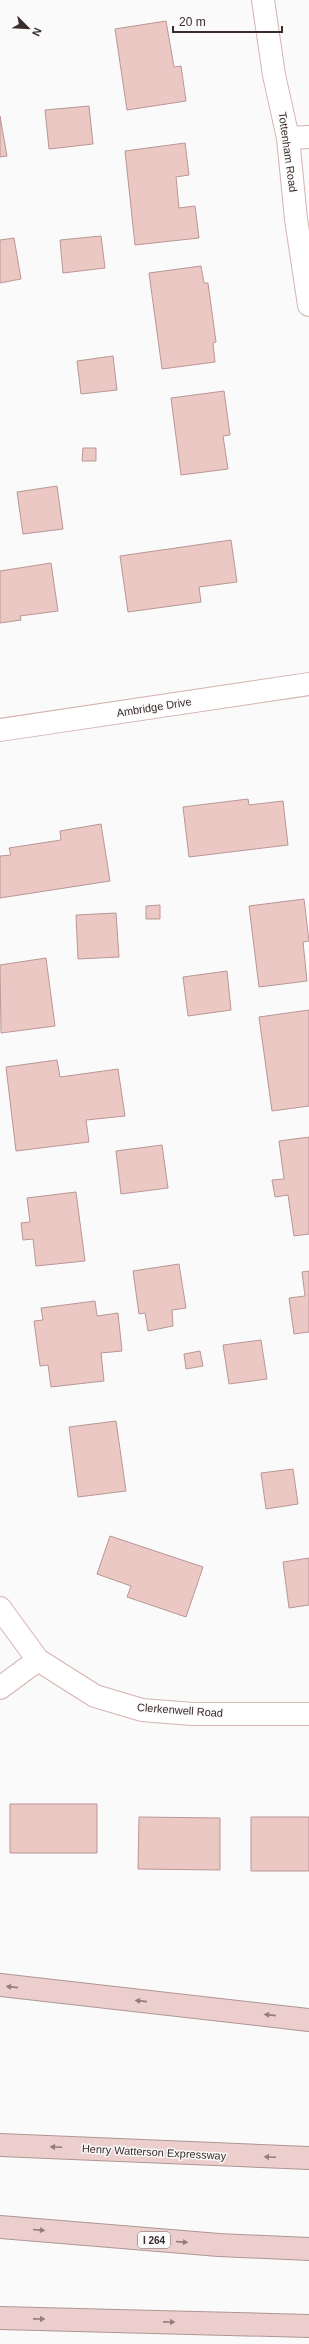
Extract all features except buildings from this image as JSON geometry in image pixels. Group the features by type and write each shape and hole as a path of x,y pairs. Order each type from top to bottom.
{"highway":[{"path":"0,1985 309,2020"},
{"name":"Henry Watterson Expressway","path":"0,2145 309,2158"},
{"name":"I 264","path":"0,2227 219,2245 309,2249"},
{"path":"0,2318 309,2326"}],"street":[{"name":"Tottenham Road","path":"263,0 274,75 298,138 296,219 309,305"},
{"name":"Ambridge Drive","path":"0,730 309,684"},
{"path":"0,1608 38,1660 0,1688"},
{"name":"Clerkenwell Road","path":"38,1660 95,1696 142,1710 192,1714 309,1714"}]}
